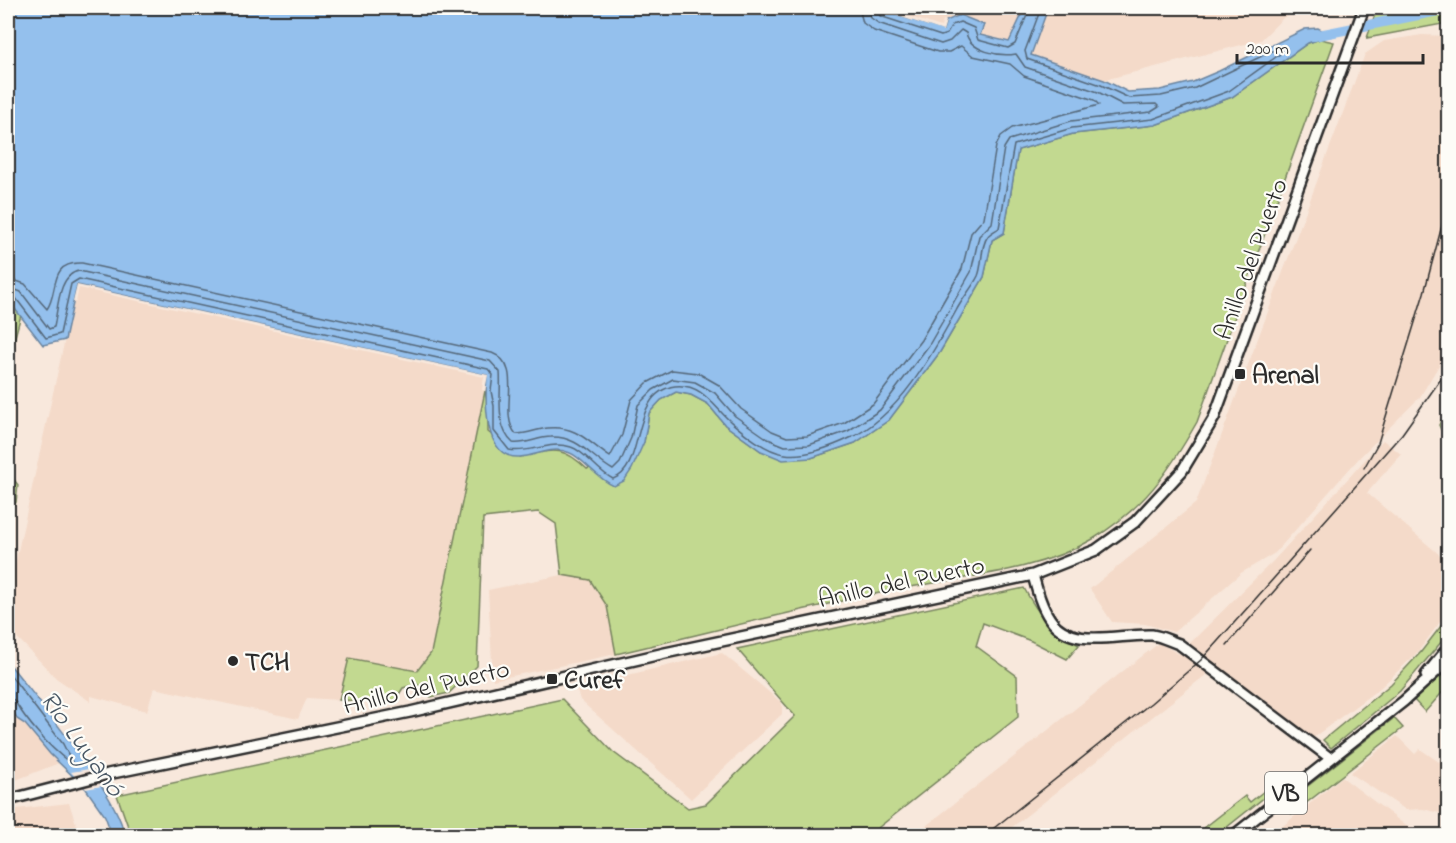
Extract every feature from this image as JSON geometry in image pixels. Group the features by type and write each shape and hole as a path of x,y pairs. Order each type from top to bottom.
{"main road":[{"name":"Anillo del Puerto","path":"8,800 108,774 410,712 664,653 1033,575 1096,550 1116,538 1169,488 1194,453 1214,418 1364,8"},
{"path":"1033,575 1042,605 1051,621 1064,632 1077,637 1155,635 1179,644 1330,758"},
{"name":"VB","path":"1385,714 1424,678 1449,648"},
{"name":"VB","path":"1237,833 1449,661"}],"shaded area":[{"path":"874,8 1025,8 1009,42 979,35 984,26 943,31"},
{"path":"1048,8 1312,8 1284,17 1261,40 1104,80 1030,55"},
{"path":"1422,35 1448,36 1448,350 1420,397 1360,457 1275,553 1241,573 1174,632 1145,624 1112,622 1090,589 1196,503 1365,54 1384,41"},
{"path":"77,285 488,375 431,653 418,671 349,658 339,700 307,698 298,719 154,688 147,711 91,696 91,702 56,678 8,628 8,596"},
{"path":"1383,440 1401,454 1367,493 1448,562 1448,611 1418,652 1380,688 1310,740 1216,667 1002,835 913,836 1159,643 1179,654 1275,559"},
{"path":"562,575 590,579 607,606 616,654 493,680 488,590"},
{"path":"722,653 782,703 782,714 691,799 580,700 576,687"},
{"path":"8,698 17,719 25,724 59,763 8,783"},
{"path":"1397,736 1415,754 1420,749 1439,762 1448,749 1448,815 1423,809 1406,810 1350,773"},
{"path":"1342,777 1409,828 1407,835 1272,835"},
{"path":"69,803 80,835 8,835 8,813 17,809"}],"green space":[{"path":"1377,8 1448,8 1448,23 1367,38"},
{"path":"1320,39 1334,42 1197,422 1154,488 1111,527 1071,550 1024,566 829,604 616,654 607,606 590,580 562,575 556,524 538,512 483,518 477,666 449,693 431,697 417,684 403,688 394,702 339,700 349,658 417,671 431,653 485,391 488,406 488,432 520,457 549,451 563,452 587,469 644,442 649,413 661,400 676,392 691,395 708,404 725,425 761,451 811,458 855,443 889,420 940,352 984,277 992,240 1004,233 1018,150 1073,134 1155,125 1232,97 1308,43"},
{"path":"8,300 21,315 8,362"},
{"path":"1448,406 1448,446 1439,425"},
{"path":"8,472 18,485 16,502 8,512"},
{"path":"1024,588 1046,621 1069,640 1079,645 1067,659 1031,641 983,623 976,646 1017,676 1018,717 869,835 131,835 117,795 562,699 613,752 688,808 706,804 795,716 737,649"},
{"path":"1448,617 1448,634 1400,691 1331,748 1323,740 1391,684 1421,652"},
{"path":"1448,666 1448,686 1425,712 1413,699"},
{"path":"1394,718 1403,728 1292,814 1285,804"},
{"path":"1273,784 1276,788 1217,835 1195,835 1245,796 1250,802"}],"water":[{"path":"8,8 874,8 943,30 946,21 960,15 984,25 980,35 1009,42 1025,8 1048,8 1031,55 1104,80 1128,92 1160,90 1193,82 1305,29 1318,28 1325,32 1320,39 1308,43 1232,97 1155,125 1073,134 1018,150 1004,233 992,240 984,277 940,352 889,420 855,443 811,458 783,460 761,451 725,425 708,404 691,395 676,392 661,400 649,413 644,442 632,469 624,481 614,486 601,478 580,459 564,451 551,450 520,457 508,455 499,449 489,426 486,398 487,375 77,285 65,340 43,345 8,300"},
{"path":"8,662 93,773 109,797 124,835 112,835 105,816 86,789 50,754 25,724 17,719 8,698"}],"pier":[{"path":"874,8 883,8 941,27 943,20 946,21 943,31"},
{"path":"77,285 488,375 485,391 482,390 484,377 79,288 76,302 73,302"},
{"path":"89,769 102,786 86,789 71,772"}],"waterway":[{"path":"1314,36 1448,9"}],"railway":[{"path":"1364,468 1378,443 1424,293 1448,203"},
{"path":"984,836 1151,703 1201,660 1402,434 1448,369"},
{"path":"1227,645 1310,550"}],"place":[{"name":"Arenal","path":"1240,374"},
{"name":"TCH","path":"233,661"},
{"name":"Curef","path":"552,679"}],"water label":[{"name":"Río Luyanó","path":"83,743"}]}
